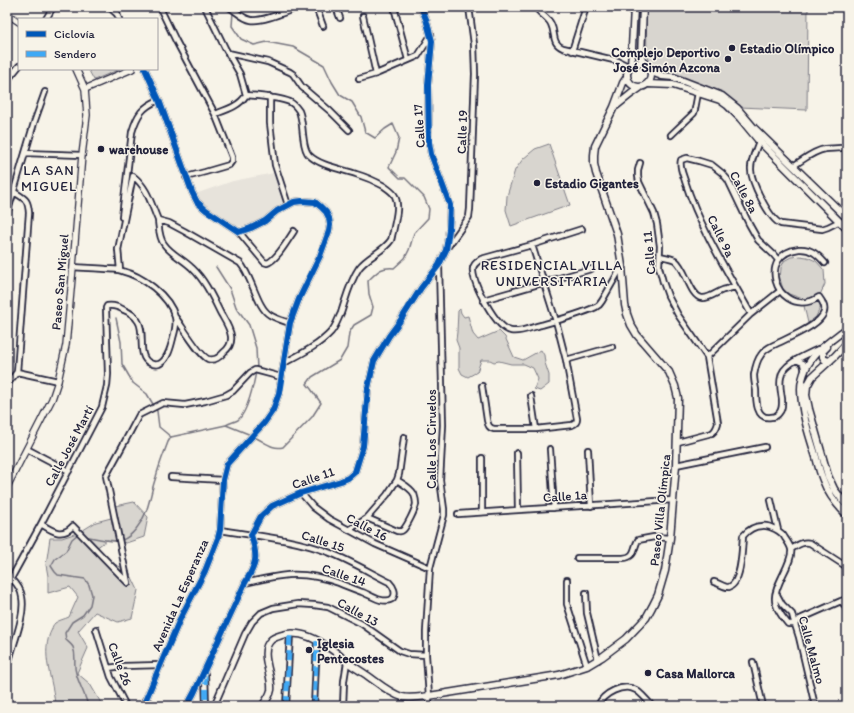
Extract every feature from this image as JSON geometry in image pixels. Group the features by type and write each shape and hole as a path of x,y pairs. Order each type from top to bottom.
{"main road":[{"path":"634,7 630,67 627,73 628,81 634,86 641,87 648,84 673,85 720,100 740,118 759,141 847,229"},
{"path":"643,7 641,57 649,68 651,77 648,84"},
{"path":"642,51 646,62 650,67 668,76 722,96 730,102 744,115 754,128 847,218"},
{"path":"630,67 637,63 641,63 658,74 668,76"},
{"name":"Paseo Villa Olímpica","path":"262,706 268,699 271,692 271,682 266,659 267,647 272,639 285,634 303,634 317,640 328,646 347,662 394,694 407,698 429,696 559,675 587,666 598,660 626,639 649,613 658,595 665,571 670,538 678,442 678,398 669,372 637,335 626,314 624,305 622,266 617,234 596,172 594,160 595,146 627,77"},
{"name":"Paseo Villa Olímpica","path":"614,107 641,87"},
{"path":"847,328 821,348 814,356 805,372 802,382 801,397 811,442 823,480 836,504 847,515"},
{"path":"830,361 826,360 822,355 823,351 832,340 838,338 841,340 842,349"},
{"path":"847,343 812,378 806,395 828,476 834,489 847,506"}],"street":[{"path":"47,18 54,7"},
{"path":"109,7 118,18"},
{"path":"116,14 118,7"},
{"path":"161,7 176,41 215,114 232,157 232,161 229,165 186,177"},
{"path":"231,8 249,20 257,20 271,17 299,7"},
{"path":"316,7 323,26"},
{"path":"336,7 340,18"},
{"path":"394,7 408,60"},
{"name":"Calle 17","path":"421,7 432,41 428,85 429,142 431,154 450,205 449,230 446,250 439,266"},
{"name":"Calle 19","path":"446,250 469,217 470,209 475,74 474,44 469,7"},
{"path":"536,7 537,10 552,25 556,43 559,46 572,51 618,61 630,67"},
{"path":"572,51 586,7"},
{"path":"207,8 228,53 240,74 246,95 244,100 240,103 215,114"},
{"path":"7,14 18,21"},
{"path":"363,16 376,74"},
{"path":"359,79 376,74 418,56 430,35"},
{"path":"228,53 268,62 290,72 302,87 349,130"},
{"path":"7,84 9,76 18,67"},
{"name":"Paseo San Miguel","path":"7,487 52,399 58,381 66,345 86,115 85,89 76,70"},
{"path":"85,89 130,70"},
{"path":"145,70 159,100 186,177 197,202 206,210 239,232 264,262 267,263 271,261 282,249 294,231"},
{"path":"7,214 34,122 45,92"},
{"path":"671,135 694,113 698,93"},
{"path":"246,95 270,97 290,102 298,110 300,115 304,146 306,152 310,156 320,162 356,173 377,182 390,190 395,196 397,205 397,214 391,240 364,262 358,269 350,285 337,324 324,339 308,350 284,363"},
{"path":"270,97 270,123 275,165 288,206"},
{"path":"120,270 118,250 132,132 138,114 152,103 159,100"},
{"path":"759,141 750,169 752,178 765,205 774,219 781,224 822,229 840,221"},
{"path":"793,166 820,150 847,147"},
{"path":"25,153 82,155"},
{"name":"Calle 8a","path":"680,165 681,160 691,158 712,165 722,173 728,180 758,240 778,260"},
{"name":"Calle 11","path":"640,163 638,176 654,213 657,224 660,246 659,267 663,282 668,296 678,315 707,357"},
{"name":"Calle 9a","path":"680,165 688,190 706,234 751,314"},
{"path":"73,267 120,270 134,275 157,290 171,308 175,317 200,352 208,359 218,358 224,353 231,343 232,338 228,327 202,280 192,268 163,243 158,220 146,190 140,181 133,176 118,250"},
{"path":"7,388 9,382 17,372 29,213 28,202 14,192"},
{"name":"Avenida La Esperanza","path":"144,703 180,619 204,571 218,538 227,464 264,423 273,410 279,393 290,323 299,299 320,256 330,224 326,212 315,202 302,201 294,202 251,228 239,232"},
{"path":"158,220 184,230 240,263 251,279 263,309 270,316 290,323"},
{"path":"582,229 481,259 475,264 472,270 479,291 483,300 501,325 510,331 518,331 591,310 599,305 622,266"},
{"path":"482,386 487,420 490,428 536,429 572,425 577,422 566,360 556,321 532,245"},
{"path":"821,348 796,360 783,371 781,376 782,404 780,412 773,417 764,417 757,408 754,375 760,355 767,348 812,326 822,317 824,313 823,302 819,297 812,301 798,302 786,297 780,291 776,282 774,273 775,267 778,260 784,255 792,250 802,249 811,251 819,256 825,264"},
{"path":"660,256 672,259 678,263 683,269 695,293 702,298 706,298 723,290 735,287"},
{"name":"Calle 11","path":"251,535 261,516 272,506 301,494 341,481 348,478 355,472 363,446 368,388 374,361 421,288 439,266"},
{"name":"Calle Los Ciruelos","path":"429,706 426,632 430,568 444,515 440,480 443,425 439,266"},
{"path":"483,300 591,269"},
{"path":"678,442 712,433 716,430 718,423 707,357 751,314 780,291"},
{"name":"Calle José Martí","path":"7,586 102,407 108,374 107,306 112,305 120,308 139,321 142,352 144,358 153,364 159,364 168,353 176,327 175,317"},
{"path":"566,360 612,347"},
{"path":"796,360 803,363 805,372"},
{"path":"41,524 58,533 69,530 72,526 128,583 106,476 139,415 163,403 185,405 226,395 233,391 248,374 255,370 281,377"},
{"path":"17,372 58,381"},
{"path":"531,396 536,429"},
{"path":"349,530 367,518 387,495 397,480 404,437"},
{"path":"676,465 765,447"},
{"path":"27,449 68,471"},
{"path":"550,449 554,508"},
{"path":"588,450 590,506"},
{"path":"517,453 518,510"},
{"path":"482,458 482,512"},
{"path":"171,477 224,480"},
{"path":"367,518 397,531 404,529 414,512 416,501 412,490 397,480"},
{"name":"Calle 16","path":"301,494 313,507 328,519 375,544 430,568"},
{"name":"Calle 1a","path":"458,514 673,500"},
{"path":"771,500 778,530"},
{"path":"714,582 727,587 735,583 739,575 743,536 757,526 763,525 778,530 783,534 791,549 791,555 775,599 776,605 788,624 795,624 800,619 847,599"},
{"name":"Calle 15","path":"220,530 306,545 328,552 393,585 393,598 386,601"},
{"path":"187,706 251,573 256,556 251,535"},
{"path":"578,558 628,558 634,552 636,542 638,540 654,537 670,538"},
{"path":"791,549 803,542 810,543 847,567"},
{"path":"840,562 847,561"},
{"name":"Calle 14","path":"245,583 288,575 313,576 325,578 386,601"},
{"path":"7,669 22,616 23,605 20,590 12,579"},
{"path":"567,580 567,604 587,666"},
{"path":"586,593 587,613 598,660"},
{"name":"Calle Malmo","path":"776,593 782,604 792,614 816,706"},
{"path":"841,601 847,610"},
{"name":"Calle 13","path":"214,706 245,634 252,622 261,613 273,608 298,604 328,607 362,624 400,651 409,654 426,655"},
{"name":"Calle 26","path":"96,629 108,668 116,688 126,706"},
{"path":"286,706 290,634"},
{"path":"314,706 317,640"},
{"path":"343,706 344,681 347,662"},
{"path":"752,662 763,706"},
{"path":"108,668 161,665"},
{"path":"204,672 206,706"},
{"path":"598,706 604,697 612,691 627,688 635,690 652,706"},
{"path":"144,703 156,706"}],"shaded area":[{"name":"Complejo Deportivo José Simón Azcona","path":"646,7 808,7 807,110 740,107 672,75 658,70 650,62 647,55"},
{"path":"89,70 118,70 94,80"},
{"name":"Estadio Gigantes","path":"549,144 570,205 511,226 506,210 507,196 515,170 523,159 535,149"},
{"path":"274,173 284,205 254,223 245,226 237,226 204,206 195,194 233,181"},
{"path":"800,256 816,261 824,270 825,284 820,295 813,298 803,299 789,294 783,289 780,279 781,268 784,261 791,257"},
{"path":"819,301 821,305 816,317 808,323 804,306"},
{"path":"460,309 464,317 468,316 473,334 478,340 499,331 505,337 514,357 523,360 541,350 544,355 549,375 549,384 540,391 534,389 538,379 533,368 524,364 511,364 499,361 494,362 490,360 481,360 477,372 468,377 462,374 459,368 459,348 456,340 458,311"},
{"path":"134,502 148,517 144,537 126,543 107,540 92,551 129,571 138,590 132,618 118,622 95,612 78,631 88,648 77,673 90,684 101,703 100,706 55,706 48,667 48,638 55,623 69,617 78,597 70,587 48,593 48,576 46,565 50,538 62,538 80,532 96,522 111,518 115,506"}],"waterway":[{"path":"233,12 232,26 241,39 254,45 267,42 293,47 324,65 340,95 352,102 361,117 365,132 375,138 393,124 399,138 396,152 389,167 400,178 405,178 424,197 429,209 428,218 414,233 405,258 394,268 385,268 380,270 368,281 369,294 373,307 371,315 354,325 349,333 347,348 340,360 312,377 307,384 321,403 312,417 283,447 279,448 272,446 254,437"},
{"path":"216,267 230,289 236,307 249,325 256,348 257,369"},
{"path":"116,318 121,342 122,364 133,383 147,394 157,411 159,427 171,437"},
{"path":"226,425 238,420 244,411 252,391 256,372"},
{"path":"85,536 113,541 122,540 130,536 141,523 147,510 160,464 171,437 226,425 251,435"},
{"path":"78,534 72,539 66,551 55,559 51,566 58,575 85,579 89,585 92,595 90,605 83,615 72,622 65,633 66,640 73,647 75,670 88,706"}],"marked path":[{"path":"286,706 290,634"},
{"path":"314,706 317,641"},
{"path":"205,674 206,706"}],"cycle path":[{"path":"187,706 254,565 255,549 251,535 261,516 272,506 301,493 341,481 348,478 355,472 363,446 368,388 374,361 421,288 439,265 446,250 449,230 450,205 431,154 429,142 428,85 432,41 421,7"},
{"path":"143,706 180,619 205,571 218,538 220,530 223,480 227,464 264,423 273,410 279,393 290,323 299,299 320,256 330,225 326,212 315,202 294,202 277,211 265,221 239,232 206,210 197,202 192,192 159,100 145,70"}],"place":[{"name":"Estadio Olímpico","path":"732,48"},
{"name":"Complejo Deportivo José Simón Azcona","path":"728,59"},
{"name":"warehouse","path":"101,149"},
{"name":"Estadio Gigantes","path":"537,183"},
{"name":"Iglesia Pentecostes","path":"309,650"},
{"name":"Casa Mallorca","path":"648,673"}],"district":[{"name":"LA SAN MIGUEL","path":"49,178"},
{"name":"RESIDENCIAL VILLA UNIVERSITARIA","path":"552,274"}]}
